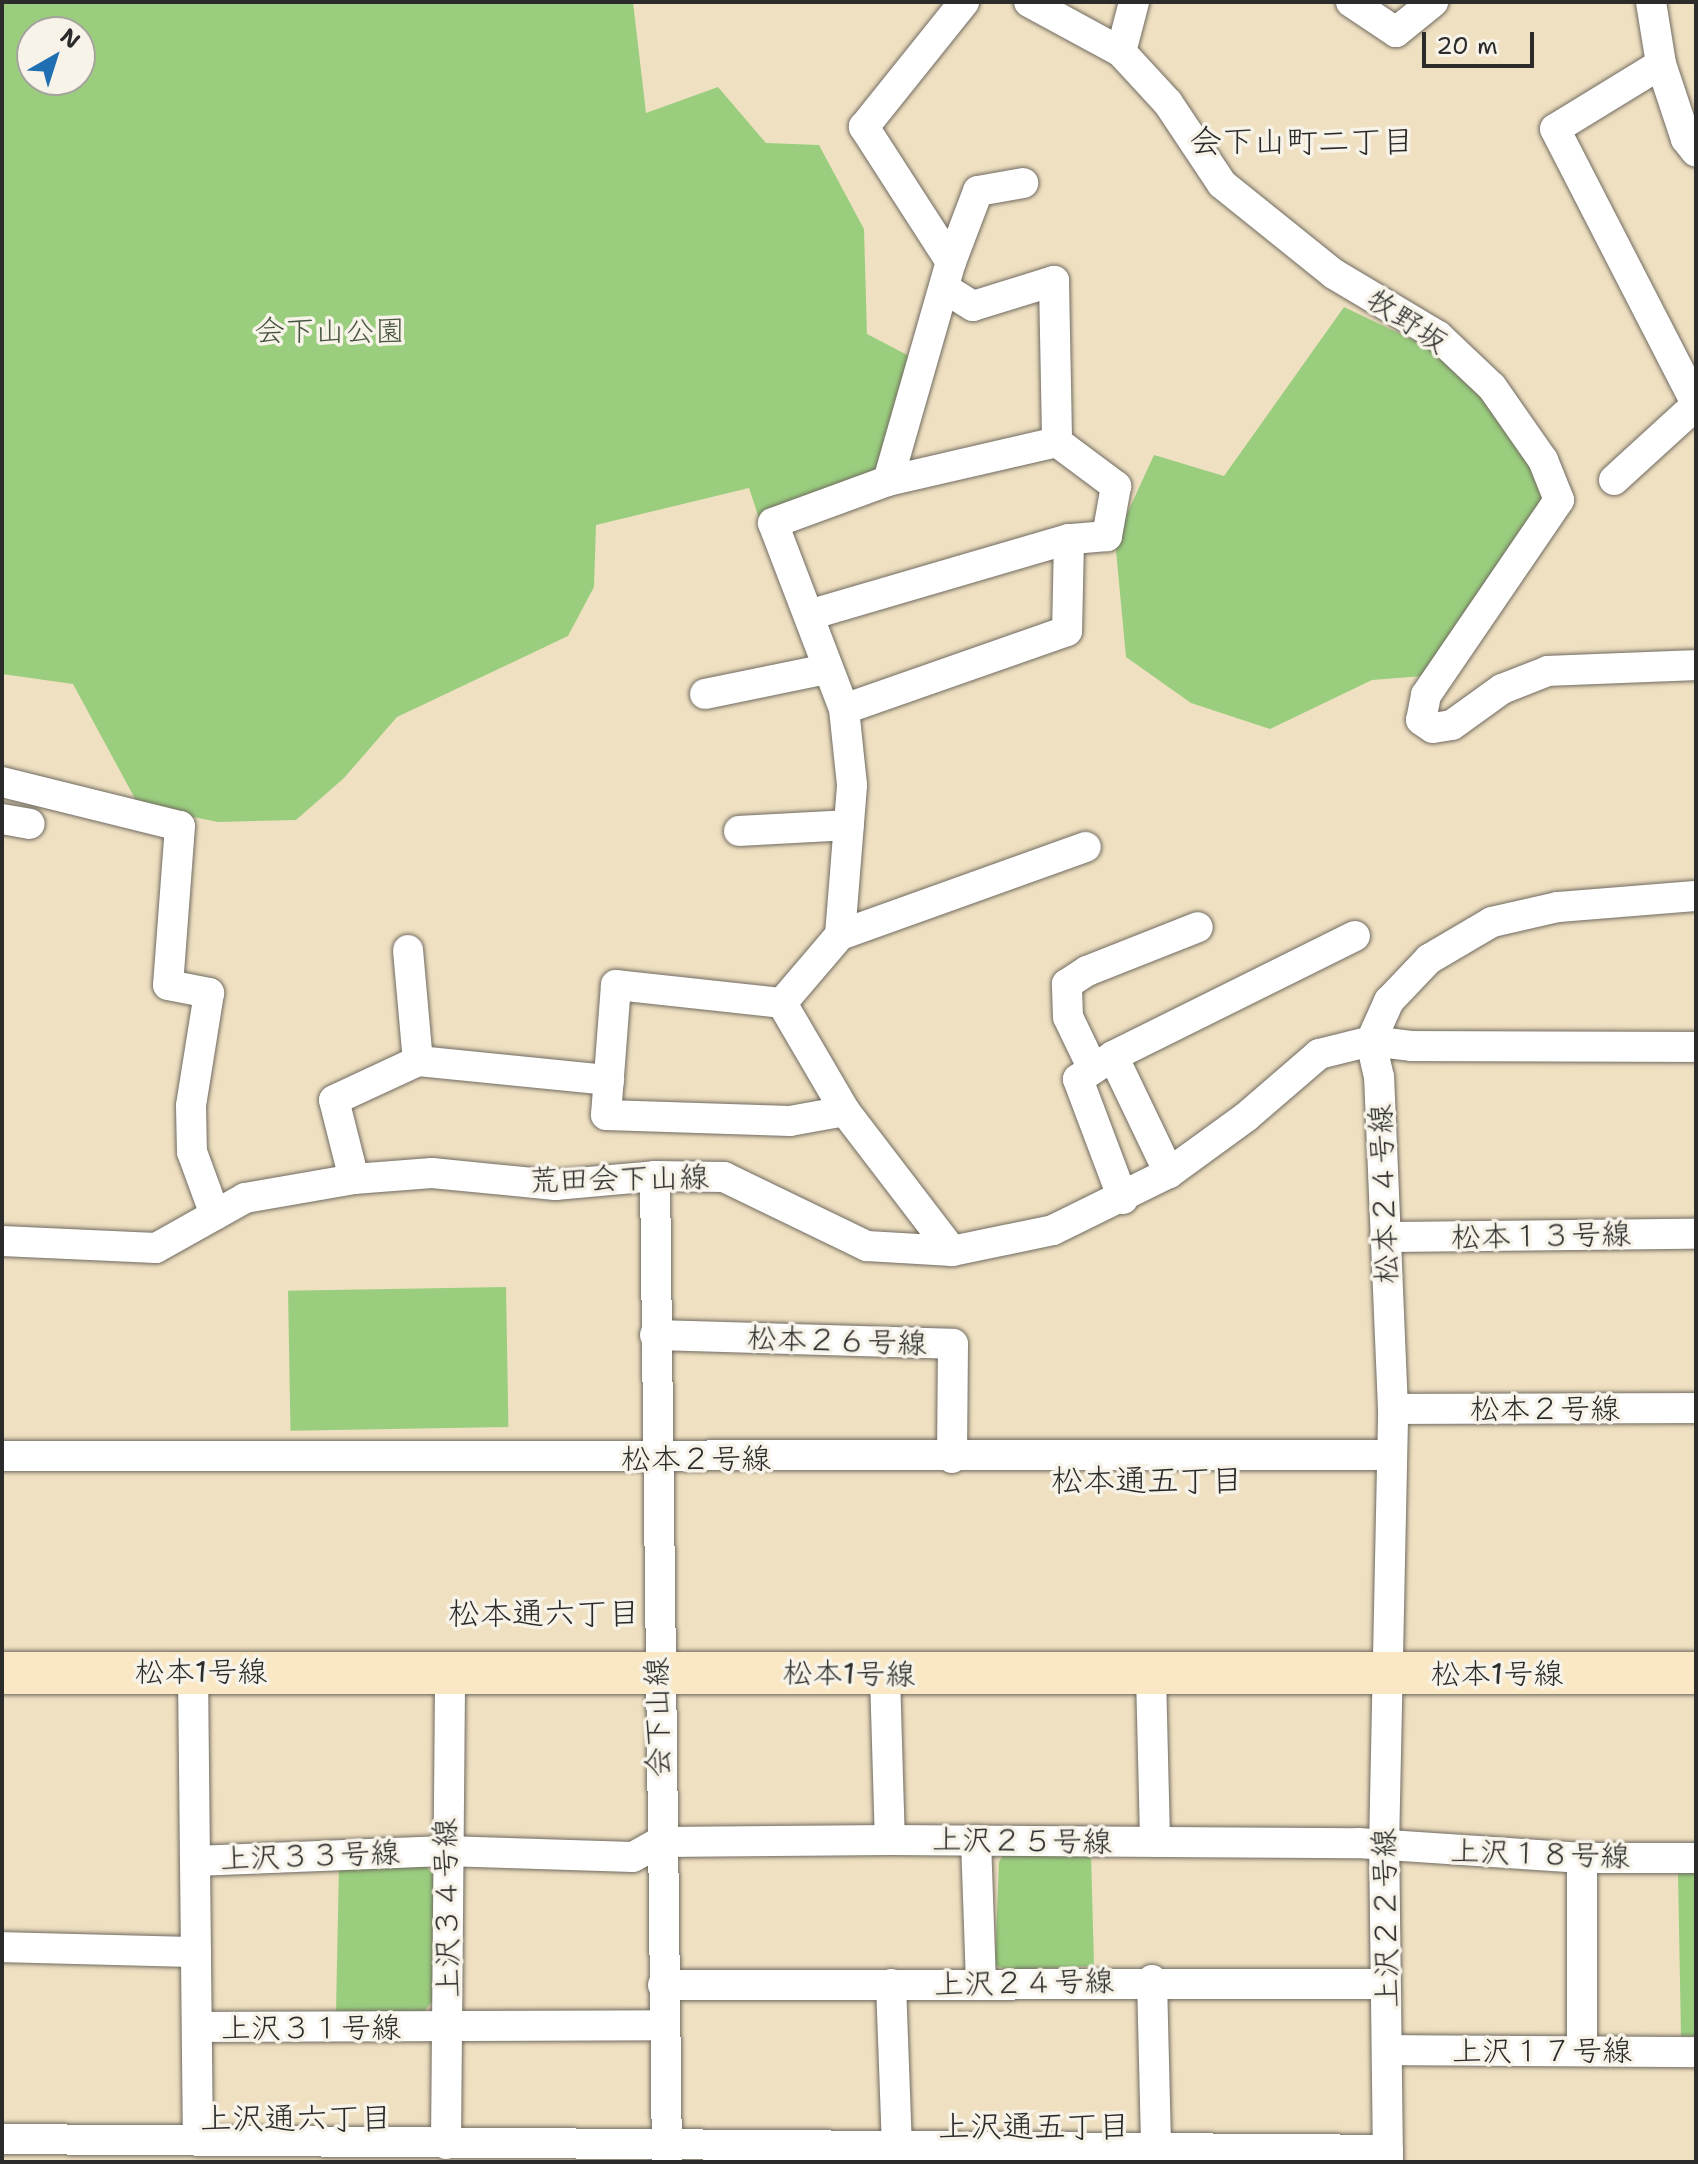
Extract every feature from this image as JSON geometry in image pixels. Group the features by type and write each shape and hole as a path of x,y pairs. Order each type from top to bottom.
{"street":[{"path":"964,2 864,127 948,275 973,306 1054,281 1057,442"},
{"name":"牧野坂","path":"1029,2 1121,52 1168,103 1222,184 1334,274 1438,336 1492,387 1543,460 1559,500 1426,695 1421,720 1433,728 1452,725 1502,689 1548,671 1696,665"},
{"path":"1121,52 1134,2"},
{"path":"1351,2 1396,32 1433,2"},
{"path":"1651,2 1661,64 1686,139 1696,152"},
{"path":"1614,480 1696,404 1555,129 1661,64"},
{"path":"888,481 948,275 978,191 1023,183"},
{"path":"809,615 1069,539 1107,536 1116,486 1057,442 888,481 773,523 844,709 852,785 840,935"},
{"path":"844,709 1067,631 1069,539"},
{"path":"705,694 827,669"},
{"path":"2,782 180,826 168,985 209,993 191,1106 192,1152 215,1215"},
{"path":"739,831 849,825"},
{"path":"782,1003 840,935 1086,847"},
{"path":"1696,896 1558,907 1492,922 1429,959 1389,1001 1371,1041 1411,1046 1696,1047"},
{"path":"1169,1173 1102,1061 1068,1017 1067,984 1087,971 1198,927"},
{"path":"1123,1199 1078,1079 1102,1061 1355,936"},
{"path":"408,950 418,1061"},
{"path":"782,1003 616,985 606,1115 790,1121 845,1111"},
{"path":"782,1003 845,1111 952,1251"},
{"name":"荒田会下山線","path":"2,1241 156,1248 245,1198 354,1179 432,1173 555,1185 655,1176 724,1177 867,1246 952,1251 1053,1230 1123,1199 1169,1173 1246,1117 1319,1054 1371,1041"},
{"name":"松本２４号線","path":"1371,1041 1379,1077 1393,1409 1387,1674"},
{"path":"354,1179 334,1100 418,1061 609,1080"},
{"name":"会下山線","path":"655,1176 657,1669 667,2154"},
{"name":"松本１３号線","path":"1385,1237 1696,1234"},
{"name":"松本２６号線","path":"655,1335 953,1344 952,1458"},
{"name":"松本２号線","path":"1393,1409 1696,1408"},
{"name":"松本２号線","path":"2,1456 657,1459 1390,1455"},
{"name":"松本1号線","path":"2,1673 657,1669 885,1676 1696,1673"},
{"path":"187,2148 197,2027 193,1672"},
{"name":"上沢３４号線","path":"446,2144 449,2028 445,1851 450,1672"},
{"name":"上沢２２号線","path":"1387,1674 1384,1848 1388,2156"},
{"path":"1151,1675 1155,1842"},
{"path":"885,1676 890,1840"},
{"path":"976,1840 981,1985"},
{"name":"上沢２５号線","path":"660,1842 976,1840 1358,1843 1384,1848"},
{"name":"上沢３３号線","path":"195,1861 445,1851 633,1857 660,1842"},
{"name":"上沢１８号線","path":"1384,1848 1582,1858 1696,1858"},
{"path":"1582,1858 1582,2051"},
{"path":"2,1947 196,1952"},
{"path":"1152,1980 1156,2149"},
{"name":"上沢２４号線","path":"663,1985 981,1985 1152,1980 1385,1984"},
{"path":"891,1984 897,2148"},
{"name":"上沢３１号線","path":"197,2027 665,2025"},
{"name":"上沢１７号線","path":"1389,2050 1696,2052"},
{"path":"2,2139 187,2148 446,2144 667,2154 897,2148 1156,2149 1388,2156"}],"green space":[{"name":"会下山公園","path":"2,2 633,2 646,113 718,87 766,143 819,145 864,229 867,334 913,358 874,480 759,518 749,488 596,525 594,587 568,636 397,717 344,778 296,820 218,822 139,806 73,684 2,674"},
{"path":"1344,307 1438,352 1486,400 1531,465 1543,504 1423,676 1372,680 1270,729 1191,703 1126,657 1115,540 1154,455 1224,476"},
{"path":"506,1287 508,1427 290,1431 288,1291"},
{"path":"1005,1852 1091,1853 1094,1966 1007,1970 995,1965 999,1862"},
{"path":"339,1864 423,1864 434,1875 434,1999 422,2014 336,2013"},
{"path":"1678,1873 1696,1873 1696,2036 1681,2036"}],"district":[{"name":"会下山町二丁目","path":"1302,141"},
{"name":"松本通五丁目","path":"1147,1480"},
{"name":"松本通六丁目","path":"544,1613"},
{"name":"上沢通六丁目","path":"296,2118"},
{"name":"上沢通五丁目","path":"1034,2126"}]}
